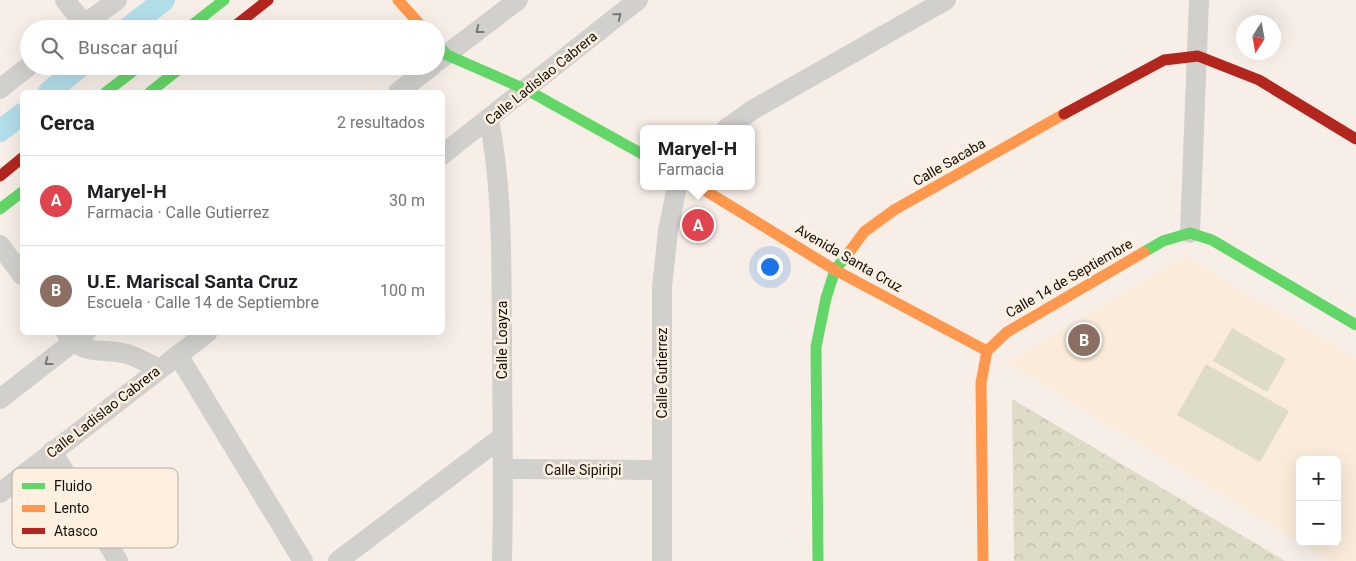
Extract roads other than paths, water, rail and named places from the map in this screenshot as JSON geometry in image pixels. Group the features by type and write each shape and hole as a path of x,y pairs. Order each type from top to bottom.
{"main road":[{"path":"198,20 224,0"},
{"path":"242,20 268,0"},
{"path":"398,0 416,20"},
{"name":"Calle Sacaba","path":"818,561 816,347 826,298 835,270 864,232 894,210 1083,103 1164,60 1198,56 1258,80 1356,139"},
{"path":"445,60 527,90 640,153"},
{"path":"109,90 128,75"},
{"path":"153,90 172,75"},
{"path":"0,176 20,160"},
{"name":"Avenida Santa Cruz","path":"705,190 835,270 987,351"},
{"path":"0,209 20,194"},
{"path":"1190,233 1212,240 1356,325"},
{"name":"Calle 14 de Septiembre","path":"987,351 1007,332 1154,246 1163,241 1190,233"},
{"path":"983,561 981,383 987,351"}],"street":[{"path":"65,0 77,20"},
{"path":"90,20 117,0"},
{"path":"445,52 518,0"},
{"name":"Calle Ladislao Cabrera","path":"445,153 527,90 638,0"},
{"path":"732,125 754,109 946,0"},
{"path":"1190,233 1199,0"},
{"path":"0,89 20,73"},
{"path":"400,90 417,75"},
{"name":"Calle Loayza","path":"489,120 497,160 501,204 502,437 504,470 502,561"},
{"name":"Calle Gutierrez","path":"662,561 662,288 668,231 676,190"},
{"path":"0,245 20,272"},
{"name":"Calle Ladislao Cabrera","path":"31,468 204,335"},
{"path":"0,399 75,336 91,350 126,353 159,369"},
{"path":"178,355 303,561"},
{"path":"338,561 502,437"},
{"path":"52,451 62,468"},
{"name":"Calle Sipiripi","path":"504,470 661,470"},
{"name":"Calle Ladislao Cabrera","path":"0,493 12,483"},
{"path":"110,548 118,561"}],"waterway":[{"path":"138,20 164,0"},
{"path":"51,90 70,75"},
{"path":"0,131 20,116"}],"place":[{"name":"Maryel-H","path":"698,225"},
{"name":"U.E. Mariscal Santa Cruz","path":"1084,340"}]}
